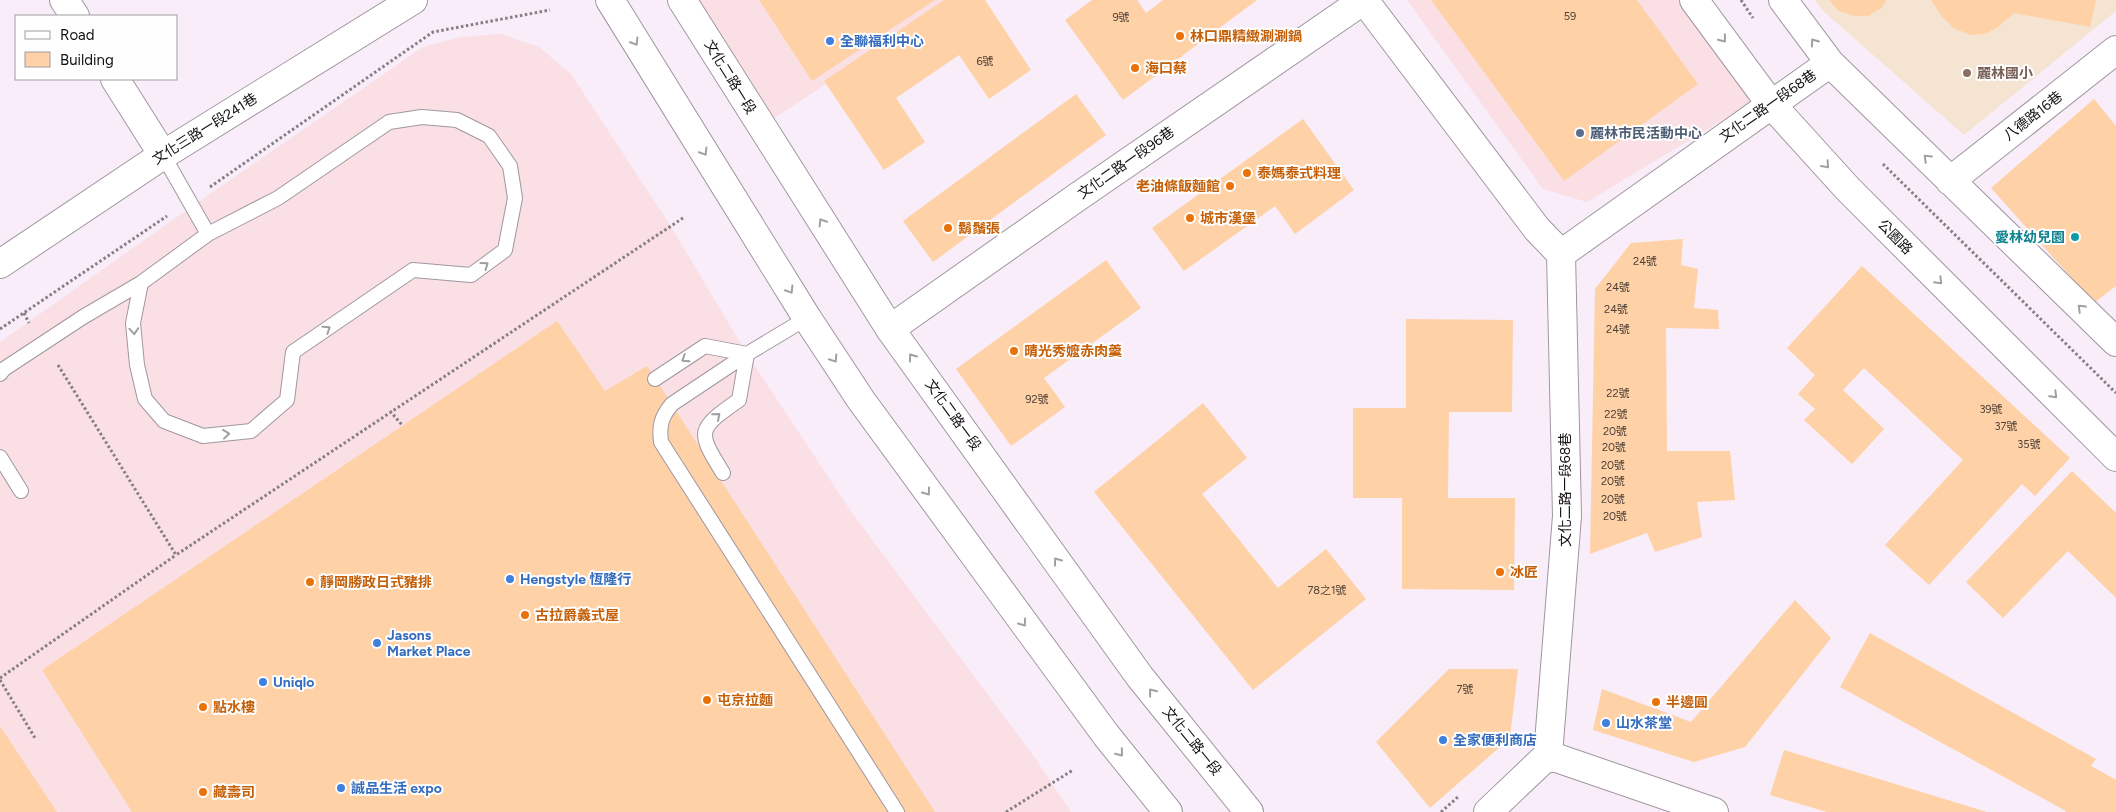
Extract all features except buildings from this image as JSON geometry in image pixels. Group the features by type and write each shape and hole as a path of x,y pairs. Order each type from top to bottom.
{"street":[{"path":"64,0 74,15"},
{"name":"文化三路一段241巷","path":"0,264 163,155 413,0"},
{"path":"610,0 807,318 861,400 1106,735 1168,812"},
{"name":"文化二路一段","path":"682,0 890,329 1140,677 1249,812"},
{"path":"1364,0 1537,229 1561,254"},
{"name":"文化二路一段96巷","path":"890,329 1076,198 1364,0"},
{"name":"公園路","path":"1694,0 1770,104 1848,190 2116,457"},
{"path":"1783,0 1830,63 2116,342"},
{"name":"八德路16巷","path":"1950,181 2113,58"},
{"name":"文化二路一段68巷","path":"1548,755 1567,516 1561,254 1830,63"},
{"path":"115,80 163,155"},
{"path":"1488,812 1548,755 1714,812"}],"lane":[{"path":"1,372 83,317 141,283 208,234 278,198 388,122 422,117 457,120 489,136 510,166 515,198 505,250 471,275 413,270 293,352 287,400 251,431 203,436 164,421 145,399 137,365 133,323 141,283"},
{"path":"163,155 208,234"},
{"path":"807,318 747,354 672,404 663,415 659,428 661,442 897,812"},
{"path":"655,379 705,346 747,354"},
{"path":"723,473 706,445 704,434 714,419 739,400 747,354"},
{"path":"0,456 21,491"}],"path":[{"path":"0,329 433,32 550,10"},
{"path":"35,738 0,679 176,555 683,218"},
{"path":"24,313 28,323 44,343 176,555"},
{"path":"390,411 402,425"},
{"path":"1006,812 1073,770"},
{"path":"1441,812 1462,794"}],"shaded area":[{"name":"全聯福利中心","path":"684,0 954,0 765,124"},
{"name":"麗林市民活動中心","path":"1407,0 1678,0 1754,101 1587,202 1543,189"},
{"name":"麗林國小","path":"1815,0 2116,0 2116,11 1964,135 1822,10"},
{"path":"501,34 539,47 571,74 670,225 747,354 850,510 1035,758 1071,812 0,812 0,342 423,47 460,37"}],"place":[{"name":"林口鼎精緻涮涮鍋","path":"1180,36"},
{"name":"全聯福利中心","path":"830,41"},
{"name":"海口蔡","path":"1135,68"},
{"name":"麗林國小","path":"1967,73"},
{"name":"麗林市民活動中心","path":"1580,133"},
{"name":"泰媽泰式料理","path":"1247,173"},
{"name":"老油條飯麵館","path":"1230,186"},
{"name":"城市漢堡","path":"1190,218"},
{"name":"鬍鬚張","path":"948,228"},
{"name":"愛林幼兒園","path":"2075,237"},
{"name":"晴光秀嬤赤肉羹","path":"1014,351"},
{"name":"冰匠","path":"1500,572"},
{"name":"Hengstyle 恆隆行","path":"510,579"},
{"name":"靜岡勝政日式豬排","path":"310,582"},
{"name":"古拉爵義式屋","path":"525,615"},
{"name":"Jasons Market Place","path":"377,643"},
{"name":"Uniqlo","path":"263,682"},
{"name":"屯京拉麵","path":"707,700"},
{"name":"半邊圓","path":"1656,702"},
{"name":"點水樓","path":"203,707"},
{"name":"山水茶堂","path":"1606,723"},
{"name":"全家便利商店","path":"1443,740"},
{"name":"誠品生活 expo","path":"341,788"},
{"name":"藏壽司","path":"203,792"}]}
